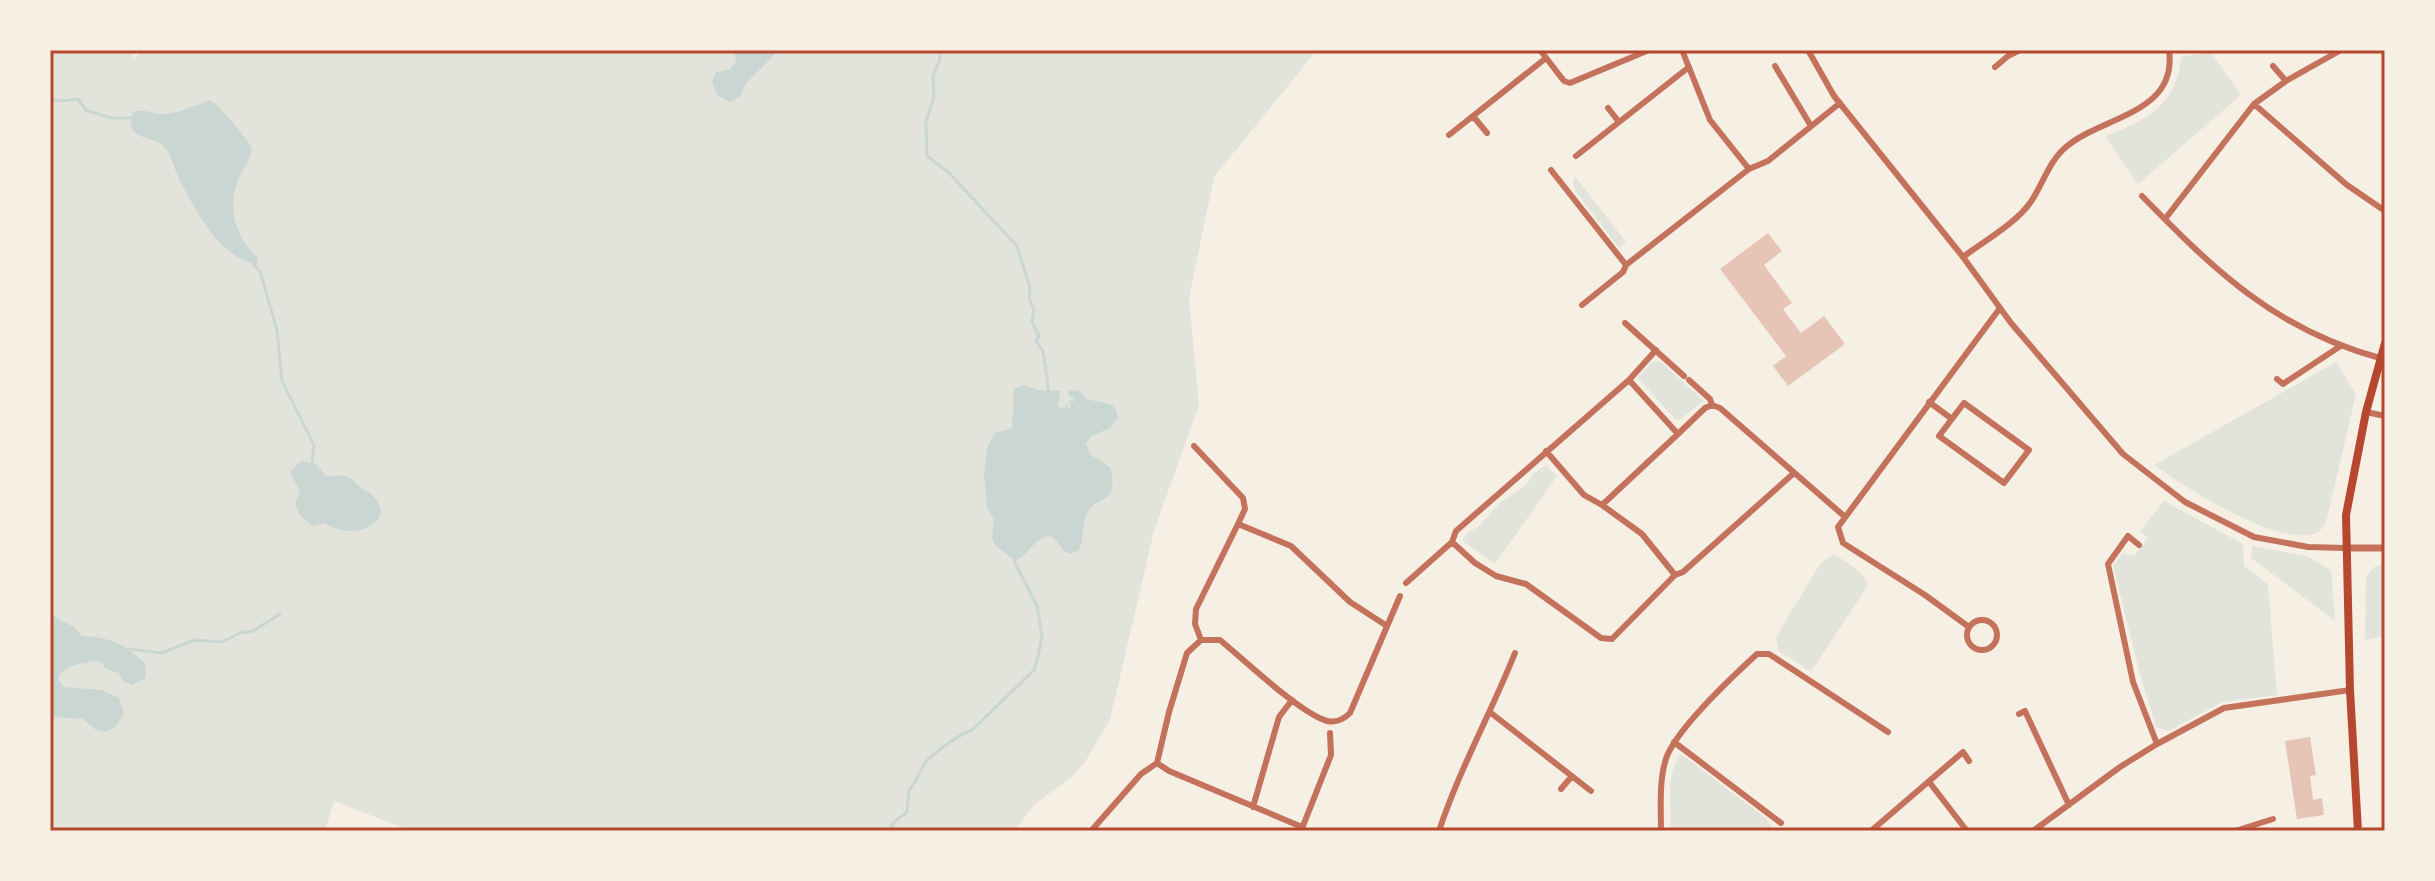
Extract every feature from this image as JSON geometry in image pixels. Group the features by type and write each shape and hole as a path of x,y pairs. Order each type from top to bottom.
{"main road":[{"path":"2358,831 2350,690 2346,515 2366,412 2385,343"}],"street":[{"path":"1540,50 1564,81 1570,83 1649,50"},
{"path":"1682,50 1710,120 1749,169"},
{"path":"1808,50 1840,103 2000,308 2112,443 2185,502 2254,537 2308,547 2385,548"},
{"path":"1995,67 2020,50"},
{"path":"1963,257 2024,211 2054,158 2067,146 2136,111 2153,98 2166,82 2171,67 2169,50"},
{"path":"2165,219 2254,104 2286,81 2341,50"},
{"path":"1449,135 1546,58"},
{"path":"1775,66 1811,126"},
{"path":"2273,66 2286,81"},
{"path":"1576,156 1689,67"},
{"path":"1582,305 1623,272 1626,265 1749,169 1768,161 1840,103"},
{"path":"2254,104 2347,185 2385,211"},
{"path":"1608,108 1619,122"},
{"path":"1473,116 1487,133"},
{"path":"1551,170 1626,265"},
{"path":"2142,196 2213,267 2278,316 2339,347 2380,358"},
{"path":"1969,627 1843,543 1838,527 2000,308"},
{"path":"1625,323 1710,399 1712,405"},
{"path":"2280,382 2339,347"},
{"path":"1406,583 1452,542 1456,531 1629,380 1656,350"},
{"path":"1629,380 1678,434"},
{"path":"1929,402 1952,419"},
{"path":"1964,403 2029,450 2004,483 1939,436 1952,419 1964,403"},
{"path":"1602,505 1705,408 1712,405 1720,408 1844,516"},
{"path":"2366,412 2385,416"},
{"path":"1194,446 1243,498 1245,509 1196,609 1195,624 1201,640"},
{"path":"1546,451 1584,495 1642,534 1675,575"},
{"path":"1452,542 1475,563 1496,576 1526,584 1606,639 1612,639 1675,575 1683,572 1794,473"},
{"path":"1238,524 1291,546 1350,602 1387,626"},
{"path":"2139,545 2128,536 2108,564 2133,682 2157,744"},
{"path":"1091,831 1141,774 1157,763 1187,653 1201,640 1220,640 1292,700 1324,720 1336,721 1350,713 1400,596"},
{"path":"1978,620 1988,620 1997,629 1995,644 1983,650 1972,647 1968,640 1969,627 1978,620"},
{"path":"1661,831 1662,781 1665,763 1674,742 1751,659 1762,652 1888,732"},
{"path":"1439,831 1451,794 1491,713 1515,653"},
{"path":"2033,831 2157,744 2224,708 2350,690"},
{"path":"1253,807 1279,717 1292,700"},
{"path":"2019,714 2025,711 2069,805"},
{"path":"1491,713 1591,791"},
{"path":"1157,763 1302,829 1331,755 1330,733"},
{"path":"1674,742 1781,823"},
{"path":"1871,831 1963,752 1969,761"},
{"path":"1561,789 1572,776"},
{"path":"1930,783 1967,831"},
{"path":"2235,831 2273,819"}],"shaded area":[{"path":"50,50 131,50 134,59 142,50 1317,50 1214,177 1189,298 1199,405 1154,531 1110,720 1073,776 1035,804 1014,831 411,831 334,801 325,831 50,831"},
{"path":"734,50 777,50 746,84 741,96 730,102 718,96 712,82 716,72 730,69 736,62"},
{"path":"2211,52 2241,95 2138,184 2105,136 2157,109 2173,87 2181,57"},
{"path":"210,100 252,148 237,183 233,204 239,233 258,258 256,266 229,251 212,234 181,183 166,149 132,129 133,112 171,113"},
{"path":"1575,176 1626,242 1619,248 1576,192 1573,183"},
{"path":"1654,361 1661,362 1704,401 1679,420 1638,378"},
{"path":"2336,362 2356,394 2326,523 2319,532 2303,535 2282,533 2259,525 2210,501 2154,465"},
{"path":"1024,385 1039,390 1060,391 1058,407 1065,408 1066,404 1069,409 1069,400 1073,402 1074,399 1068,395 1068,390 1079,391 1086,399 1110,404 1118,417 1110,428 1091,436 1086,444 1091,455 1110,467 1112,488 1106,498 1087,513 1079,550 1071,554 1064,551 1053,537 1046,536 1015,561 995,545 992,537 994,520 987,508 984,474 988,445 995,433 1012,428 1014,391"},
{"path":"301,461 315,463 326,476 343,475 374,497 380,507 380,516 374,524 351,531 325,523 312,526 300,515 295,504 300,491 290,472"},
{"path":"1546,465 1557,476 1495,564 1464,542 1466,534"},
{"path":"2164,501 2243,544 2244,566 2268,584 2277,695 2223,702 2168,731 2156,727 2113,565 2123,553 2134,556 2148,538 2140,531"},
{"path":"2252,546 2307,556 2331,570 2335,621 2251,558"},
{"path":"1834,554 1859,571 1868,585 1811,672 1779,651 1776,637 1820,564"},
{"path":"2385,563 2385,636 2365,640 2366,577 2374,567"},
{"path":"50,614 74,627 82,636 116,643 145,663 146,678 132,685 123,681 119,673 106,669 96,661 69,667 58,679 64,687 102,690 119,698 124,714 114,728 104,732 96,730 83,719 50,717"},
{"path":"1681,754 1767,819 1774,831 1671,831 1671,780"}],"building":[{"path":"1768,233 1782,251 1764,265 1792,303 1783,309 1801,333 1824,316 1845,344 1788,386 1773,366 1786,356 1720,269"},
{"path":"2310,737 2316,775 2310,776 2313,800 2322,798 2324,815 2297,819 2285,741"}],"waterway":[{"path":"939,50 940,60 933,75 934,97 926,121 927,156 949,173 1017,246 1030,288 1029,298 1034,309 1032,322 1039,336 1036,341 1043,351 1049,392"},
{"path":"50,99 78,99 87,111 112,118 133,118"},
{"path":"253,264 260,271 277,330 282,381 314,445 312,461"},
{"path":"889,831 894,822 907,812 909,790 925,763 947,744 972,730 1034,670 1042,636 1037,606 1014,561"},
{"path":"130,649 161,653 195,640 222,642 240,633 253,631 280,614"}]}
